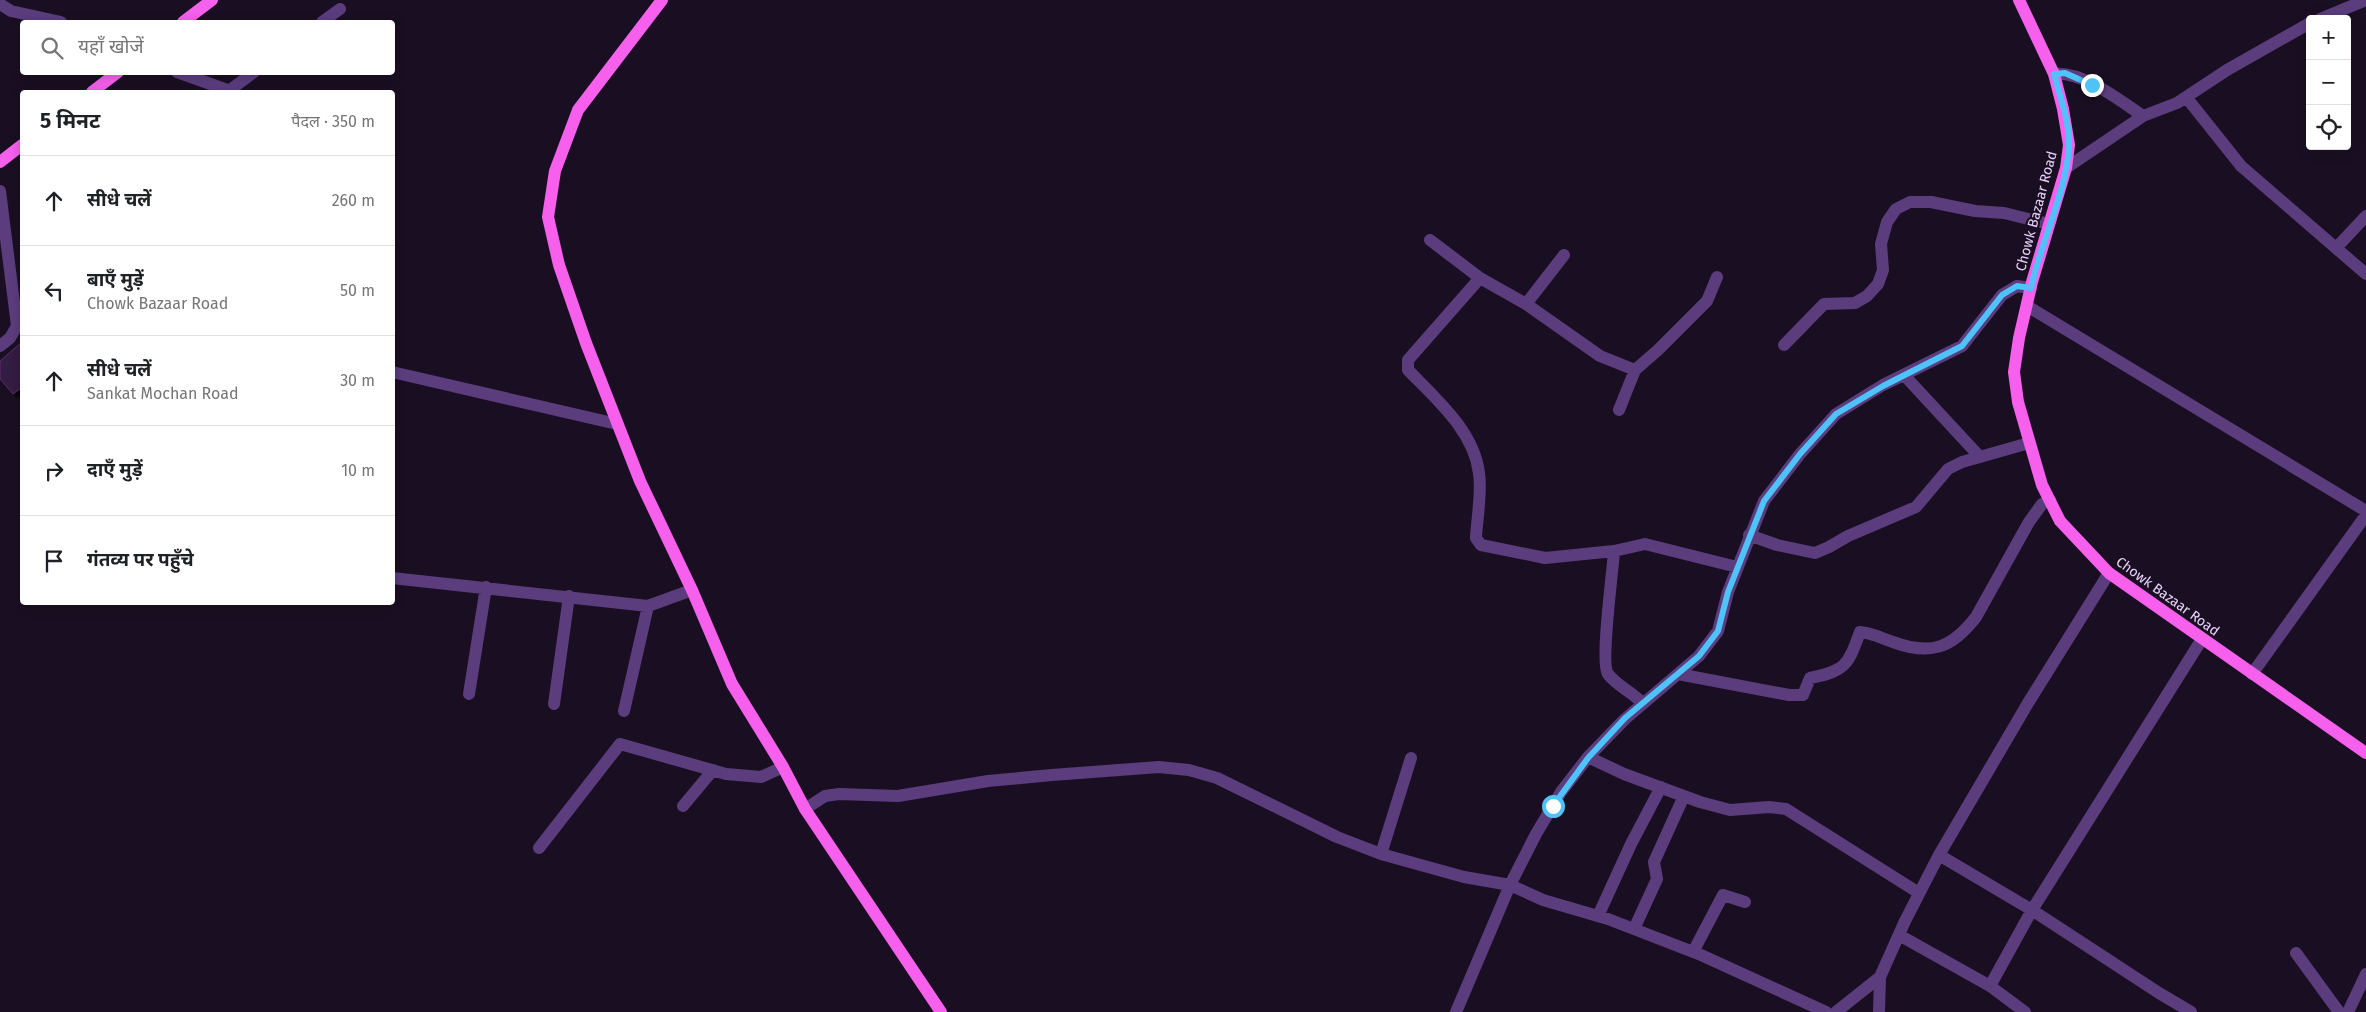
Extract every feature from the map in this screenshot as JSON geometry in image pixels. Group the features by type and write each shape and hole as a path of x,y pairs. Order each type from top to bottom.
{"main road":[{"path":"186,20 212,0"},
{"path":"662,0 578,110 555,172 548,217 559,266 640,481 692,590 732,684 783,767 805,809 941,1012"},
{"name":"Chowk Bazaar Road","path":"2019,0 2054,74 2063,109 2069,145 2066,168 2031,288 2019,338 2014,372 2018,402 2042,485 2060,520 2109,573 2202,640 2366,753"},
{"path":"94,90 110,75"},
{"path":"0,162 20,147"}],"street":[{"path":"2330,15 2366,0"},
{"path":"0,4 11,11 52,20"},
{"path":"325,20 340,9"},
{"path":"2066,168 2143,116 2177,103 2227,70 2306,25"},
{"path":"2054,74 2065,73 2105,90 2143,116"},
{"path":"186,75 229,90"},
{"path":"233,90 251,75"},
{"path":"2186,97 2241,166 2366,274"},
{"path":"0,191 17,326 10,338 0,346"},
{"path":"1784,345 1824,304 1855,303 1867,296 1878,284 1883,270 1881,244 1887,222 1896,209 1910,202 1931,202 1975,211 2004,213 2049,224"},
{"path":"2336,248 2366,216"},
{"path":"1430,240 1480,278 1526,304 1600,356 1635,370"},
{"path":"1526,304 1564,254"},
{"path":"1619,410 1635,370 1707,301 1717,277"},
{"path":"1480,278 1408,360 1408,370 1463,429 1473,452 1479,473 1476,538 1481,545 1488,548 1545,558 1614,551 1645,544 1737,567"},
{"path":"1456,1012 1510,885 1536,834 1561,792 1588,758 1625,718 1699,656 1718,631 1737,567 1764,501 1800,454 1836,414 1904,375 1962,346 2002,295 2017,286 2031,288"},
{"path":"2027,306 2366,511"},
{"path":"395,373 617,424"},
{"path":"1904,375 1980,457"},
{"path":"1749,534 1777,545 1815,552 1916,507 1948,469 1980,457 2029,443"},
{"path":"1678,674 1789,695 1803,695 1810,678 1836,672 1846,665 1860,632 1871,633 1913,648 1931,649 1944,646 1966,630 1976,617 2029,522 2042,504 2050,500"},
{"path":"2252,674 2366,515"},
{"path":"1614,551 1605,648 1606,672 1618,685 1636,696 1643,704"},
{"path":"1879,1012 1880,977 1919,893 1939,855 2028,703 2109,573"},
{"path":"395,578 648,606 692,590"},
{"path":"469,694 486,587"},
{"path":"554,704 569,596"},
{"path":"624,711 648,606"},
{"path":"1990,986 2032,910 2202,640"},
{"path":"539,848 620,744 726,774 761,777 783,767"},
{"path":"1381,854 1411,758"},
{"path":"1588,758 1624,774 1684,796 1730,810 1769,806 1786,809 1919,893"},
{"path":"805,809 825,796 839,794 898,796 988,781 1159,766 1189,770 1217,778 1337,838 1381,854 1464,877 1510,885 1543,900 1598,916 1693,952 1826,1012"},
{"path":"683,806 713,770"},
{"path":"1598,916 1631,844 1661,787"},
{"path":"1634,929 1657,879 1654,862 1684,796"},
{"path":"1939,855 2032,910 2158,993 2191,1012"},
{"path":"1693,952 1723,895 1745,902"},
{"path":"1899,936 1990,986 2025,1012"},
{"path":"2296,953 2339,1012"},
{"path":"2348,1012 2366,974"},
{"path":"1836,1012 1880,977"}],"building":[{"path":"20,344 20,389 13,394 0,379 0,361"}],"route":[{"path":"1553,806 1561,792 1588,758 1625,718 1699,656 1718,631 1728,592 1749,534 1764,501 1800,454 1836,414 1883,386 1962,346 2002,295 2017,286 2031,288 2066,168 2069,145 2063,109 2054,74 2065,73 2092,85"}]}
